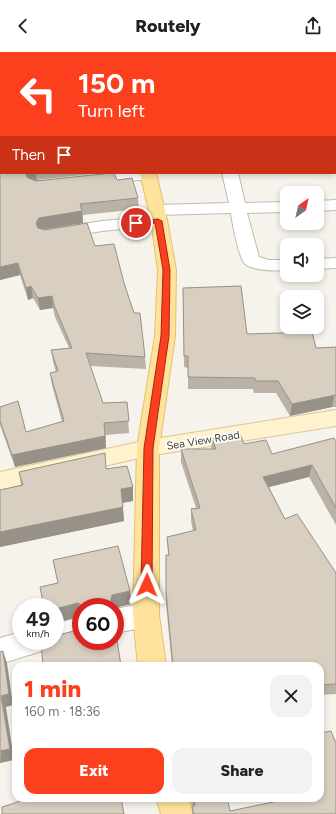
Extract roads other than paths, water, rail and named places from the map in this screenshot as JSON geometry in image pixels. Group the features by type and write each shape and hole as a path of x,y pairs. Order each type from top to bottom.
{"main road":[{"path":"148,174 167,270 165,336 148,448 146,615 152,662"},
{"name":"Sea View Road","path":"0,481 148,448 336,418"},
{"path":"173,802 177,814"}],"street":[{"path":"75,182 140,174"},
{"path":"230,174 237,208 252,260 258,264 270,266 280,265"},
{"path":"324,206 336,205"},
{"path":"47,235 157,216 237,208 280,207"},
{"path":"324,264 336,263"},
{"path":"124,619 146,615"},
{"path":"0,651 12,648"}]}
